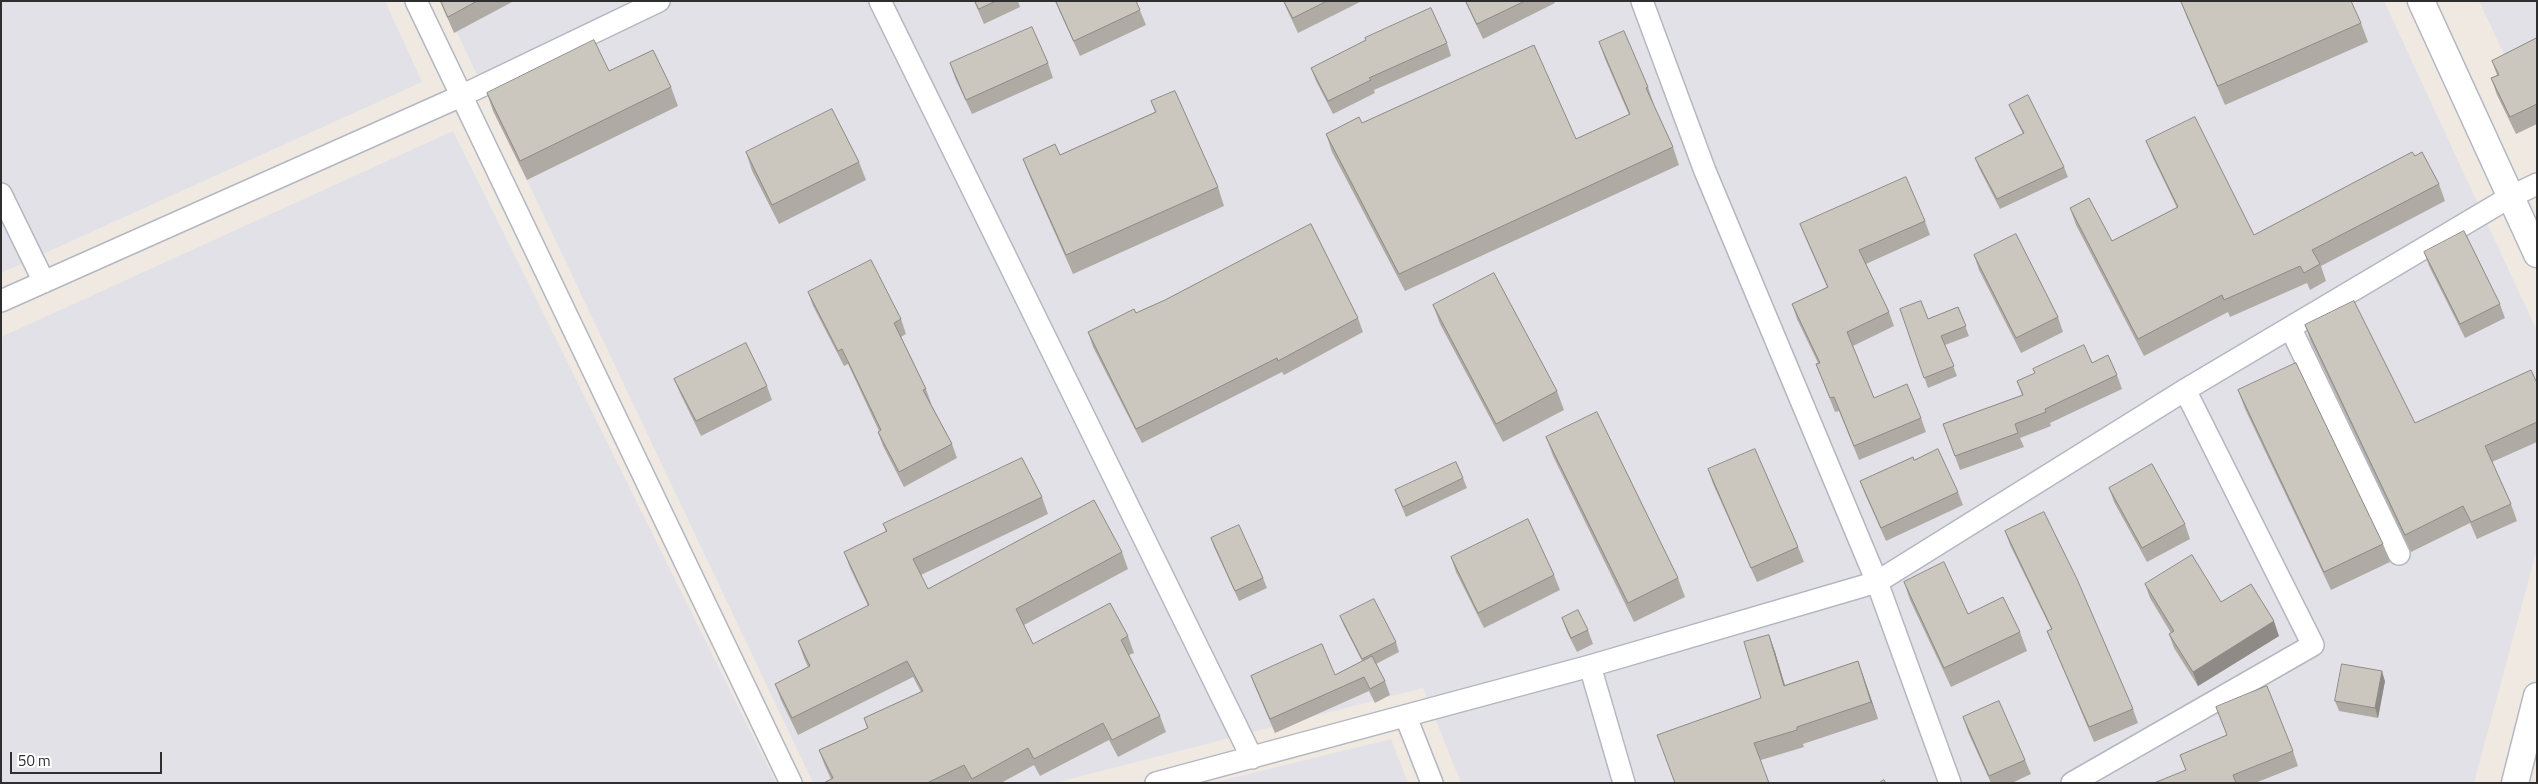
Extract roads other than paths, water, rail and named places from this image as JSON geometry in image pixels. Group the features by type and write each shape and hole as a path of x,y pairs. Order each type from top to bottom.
{"street":[{"path":"416,1 791,783"},
{"path":"1,301 461,96 659,1"},
{"path":"880,1 1252,758"},
{"path":"1642,1 1705,171 1877,582 1950,783"},
{"path":"2421,1 2537,254"},
{"path":"1156,783 1590,666 1877,582 2185,390 2291,329 2510,197 2537,184"},
{"path":"1,194 44,282"},
{"path":"2291,329 2399,554"},
{"path":"2072,783 2312,646 2185,390"},
{"path":"1590,666 1624,783"},
{"path":"2516,783 2537,696"},
{"path":"1406,717 1432,783"}]}
